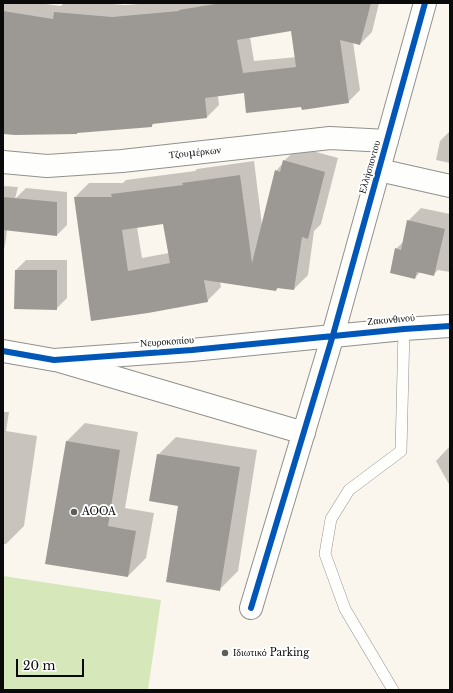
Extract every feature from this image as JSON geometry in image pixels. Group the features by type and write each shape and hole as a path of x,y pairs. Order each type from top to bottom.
{"street":[{"name":"Ελλήσποντου","path":"251,608 333,335 425,3"},
{"name":"Τζουμέρκων","path":"3,162 47,166 122,161 330,138 387,141"},
{"name":"Ελλήσποντου","path":"379,170 450,186"},
{"name":"Ζακυνθινού","path":"333,335 450,326"},
{"name":"Νευροκοπίου","path":"3,351 54,360 192,350 333,335"},
{"path":"54,360 304,434"}],"lane":[{"path":"393,690 345,609 325,554 331,519 349,490 401,451 404,329"}],"green space":[{"path":"3,576 161,600 148,690 3,690"}],"building":[{"path":"221,3 371,3 360,45 340,40 349,103 302,110 301,107 246,113 244,93 205,98 207,118 152,124 152,127 77,134 3,134 3,11 53,19 54,12 112,17 179,10","holes":["291,31 296,67 243,73 237,40"]},
{"path":"283,160 325,172 308,239 302,237 294,290 277,288 276,291 204,280 208,302 148,313 91,321 74,197 112,197 111,194 183,185 182,183 240,175 252,263 275,170 280,172","holes":["163,224 170,263 128,271 122,230"]},
{"path":"3,197 57,202 57,236 3,230"},
{"path":"407,220 445,229 434,276 417,272 415,279 390,273 395,248 401,250"},
{"path":"15,270 57,270 57,310 14,309"},
{"name":"AOOA","path":"66,441 120,450 108,526 136,531 128,577 45,564"},
{"path":"157,454 240,467 220,591 166,582 178,506 149,501"}],"cycle path":[{"path":"251,608 333,335 425,3"},
{"path":"3,351 54,360 192,350 404,329 450,326"}],"place":[{"name":"AOOA","path":"74,512"},
{"name":"Ιδιωτικό Parking","path":"225,653"}]}
